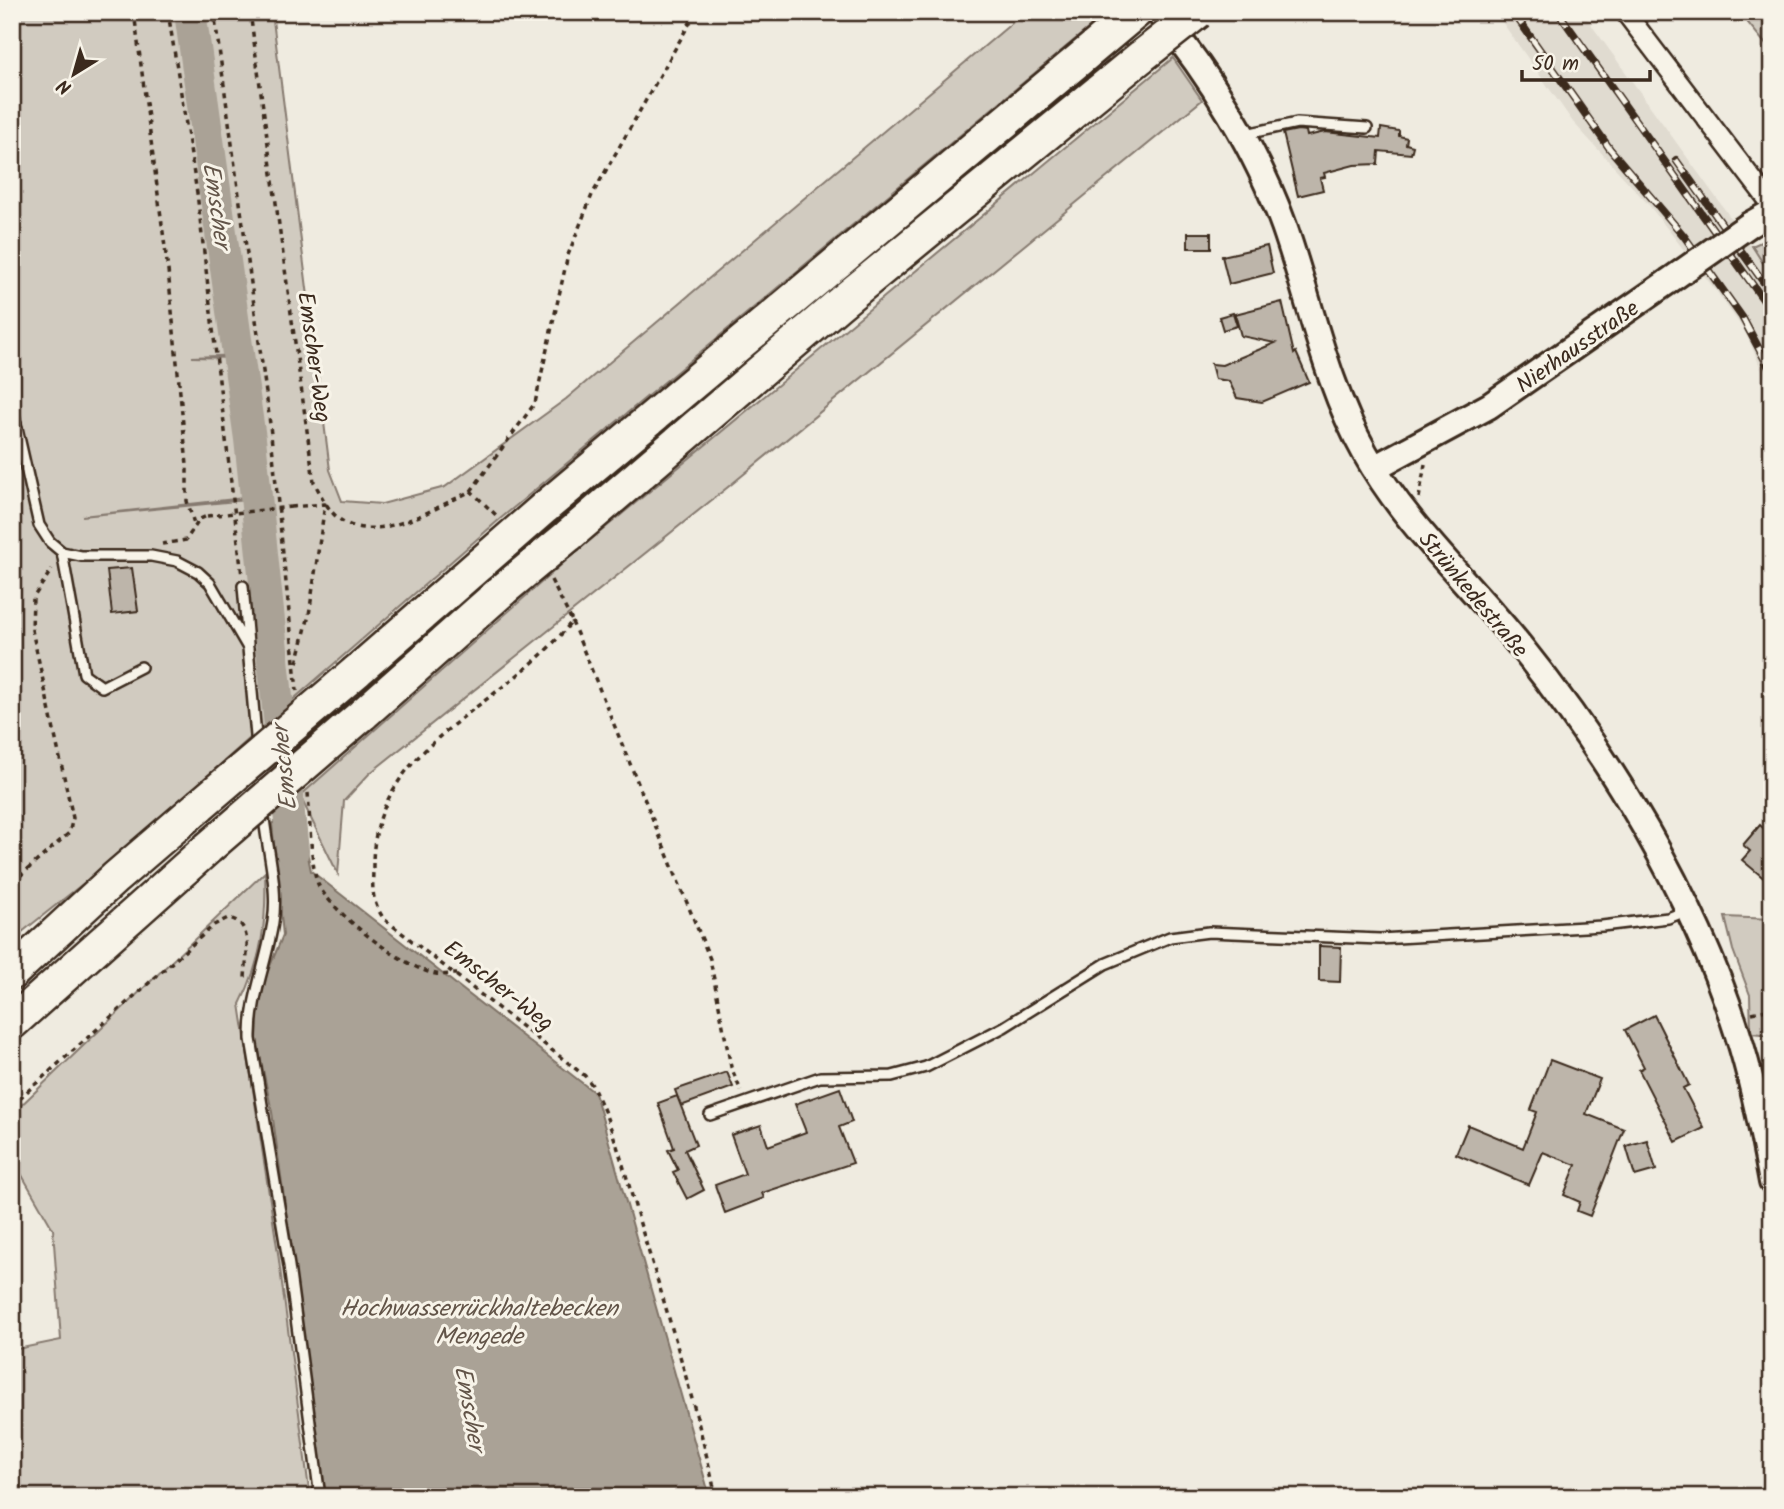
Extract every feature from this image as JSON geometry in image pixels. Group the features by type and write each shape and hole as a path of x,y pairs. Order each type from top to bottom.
{"highway":[{"path":"12,1023 504,589 839,304 1198,12"},
{"path":"12,974 115,878 356,673 544,508 1127,19"}],"main road":[{"name":"Strünkedestraße","path":"1158,12 1216,94 1241,136 1282,221 1330,378 1347,419 1374,468 1416,525 1522,648 1607,765 1662,860 1737,1031 1764,1134 1772,1182"},
{"name":"Nierhausstraße","path":"1374,468 1489,406 1749,225 1772,212"}],"street":[{"path":"1625,12 1772,205"}],"lane":[{"path":"1241,136 1297,123 1367,128"},
{"path":"12,405 39,525 50,542 62,552 81,556 150,556 177,561 198,572 210,583 248,648"},
{"path":"62,552 84,674 102,687 141,667"},
{"path":"243,586 259,770"},
{"path":"260,784 274,898 273,922 250,1016 251,1039 289,1266 320,1497"},
{"path":"710,1115 820,1077 892,1076 926,1067 993,1033 1105,964 1170,937 1209,932 1380,939 1602,926 1668,918 1686,911"}],"path":[{"path":"134,12 168,270 187,465 187,501 195,527"},
{"path":"168,12 197,193 243,586"},
{"path":"214,12 269,415 298,701"},
{"name":"Emscher-Weg","path":"250,12 314,482 325,503 339,519 355,527 375,528 399,524 471,491"},
{"path":"500,519 471,491 535,403 568,255 592,195 696,12"},
{"path":"159,544 186,540 200,519 207,516 325,503 309,615 295,673"},
{"path":"12,883 69,833 73,818 32,630 33,598 62,552"},
{"path":"548,577 572,621 710,960 719,993 731,1067 746,1102"},
{"name":"Emscher-Weg","path":"572,621 552,648 416,759 391,789 380,813 373,854 373,903 384,919 585,1076 601,1102 698,1417 716,1497"},
{"path":"307,784 317,881 325,896 341,915 404,959 434,974 457,974"},
{"path":"12,1105 214,925 228,918 239,922 245,930 246,989 248,997 254,1000"}],"shaded area":[{"path":"12,12 272,12 330,470 342,501 382,504 445,487 566,399 1025,12 1108,12 500,519 280,711 259,534 276,715 114,859 12,940","holes":["240,355 256,499 82,516 253,497 235,358 192,357"]},
{"path":"1495,12 1582,12 1772,277 1772,395 1746,333 1717,292 1648,204 1573,122"},
{"path":"1748,12 1772,12 1772,52 1748,23"},
{"path":"1173,58 1202,100 733,483 369,774 344,801 338,874 300,796 570,557"},
{"path":"1772,237 1772,277 1752,246"},
{"path":"265,872 262,940 240,1004 278,1253 310,1497 12,1497 12,1399 16,1398 12,1350 61,1340 53,1229 12,1158 12,1114"},
{"path":"1725,917 1772,919 1772,1035 1751,1033 1750,995 1733,950"}],"water":[{"name":"Hochwasserrückhaltebecken Mengede","path":"297,801 311,871 595,1093 710,1497 326,1497 272,1112 257,1042 258,1009 265,978 283,935 272,824"}],"building":[{"path":"1381,128 1399,131 1399,136 1407,138 1406,144 1413,146 1411,154 1379,151 1378,164 1354,165 1324,173 1325,177 1320,178 1323,190 1298,196 1283,133 1298,130 1306,131 1307,136 1325,132 1380,138"},
{"path":"1188,233 1211,233 1211,248 1188,248"},
{"path":"1267,246 1273,273 1229,284 1222,256"},
{"path":"1282,302 1294,354 1296,352 1309,382 1262,402 1237,398 1229,381 1215,379 1211,364 1222,365 1275,343 1241,336 1235,314"},
{"path":"1233,313 1237,326 1223,330 1219,317"},
{"path":"132,568 138,611 112,614 107,570"},
{"path":"1760,825 1772,836 1772,885 1742,860 1750,851 1743,845"},
{"path":"1319,946 1341,947 1340,982 1319,981"},
{"path":"1654,1015 1689,1085 1683,1088 1704,1128 1676,1142 1639,1070 1644,1067 1625,1030"},
{"path":"1550,1060 1600,1079 1586,1114 1624,1129 1590,1216 1577,1211 1580,1202 1564,1195 1576,1165 1543,1152 1529,1185 1456,1154 1468,1125 1523,1148 1537,1112 1531,1110"},
{"path":"727,1072 733,1087 681,1106 675,1090"},
{"path":"840,1088 852,1122 839,1127 853,1163 762,1193 764,1198 725,1213 715,1185 745,1174 731,1135 761,1125 768,1146 806,1132 795,1104"},
{"path":"677,1096 696,1145 685,1150 704,1190 687,1199 673,1172 678,1170 668,1150 674,1148 658,1103"},
{"path":"1647,1140 1656,1170 1635,1176 1626,1146"}],"waterway":[{"name":"Emscher","path":"190,12 250,439 293,851"}],"railway":[{"path":"1513,12 1610,149 1684,236 1742,317 1772,373"},
{"path":"1558,12 1772,312"},
{"path":"1676,160 1772,294"}]}
